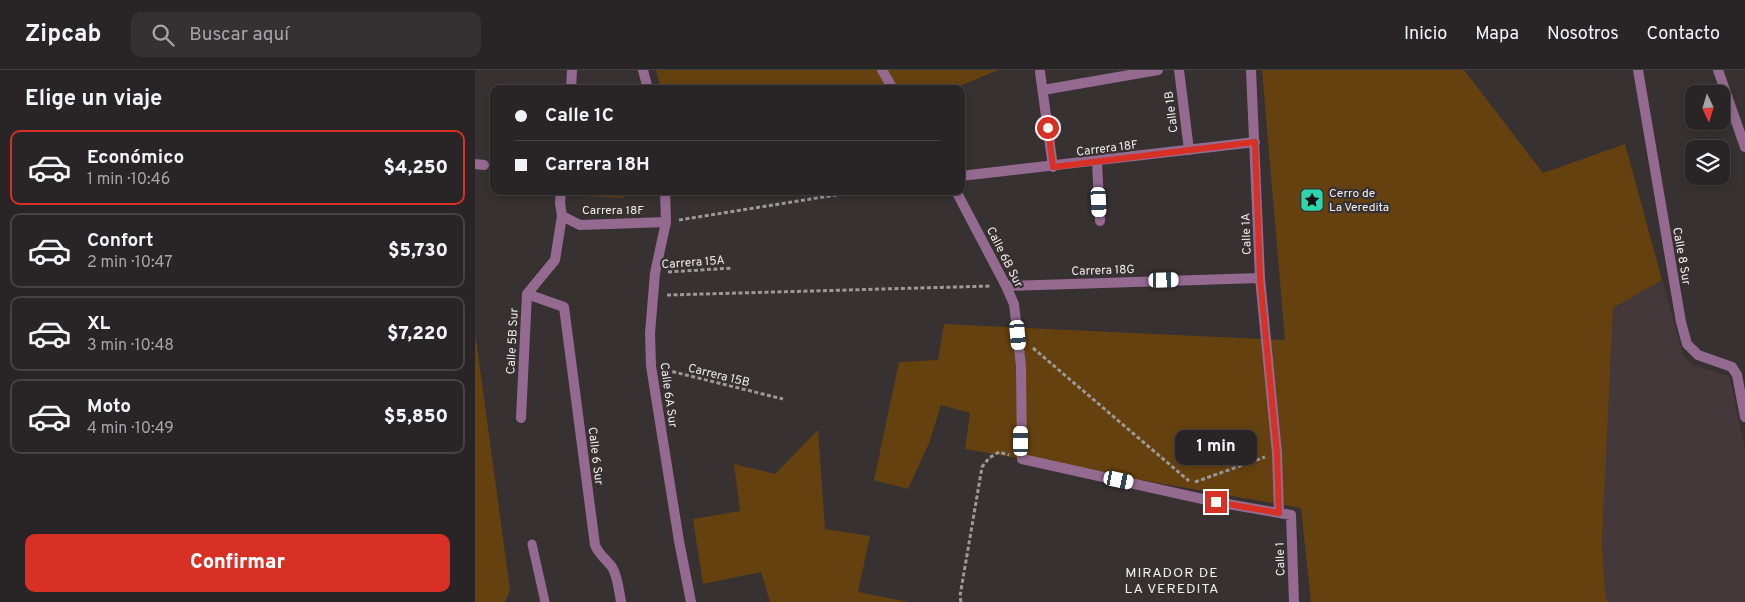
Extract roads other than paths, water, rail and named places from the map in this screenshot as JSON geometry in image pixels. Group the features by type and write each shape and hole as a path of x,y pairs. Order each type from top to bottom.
{"street":[{"path":"571,85 572,70"},
{"path":"643,70 647,85"},
{"path":"882,70 891,85"},
{"path":"1043,90 1157,70"},
{"name":"Calle 1B","path":"1179,70 1189,150"},
{"name":"Calle 1A","path":"1251,70 1260,278 1277,453 1279,513"},
{"name":"Calle 8 Sur","path":"1638,70 1687,344 1698,355 1732,367 1737,375 1745,417"},
{"path":"1718,70 1745,147"},
{"path":"1040,72 1053,167"},
{"name":"Carrera 18F","path":"965,176 1097,162 1255,142"},
{"path":"1097,162 1100,221"},
{"path":"560,195 559,203 562,216"},
{"name":"Calle 6A Sur","path":"665,195 666,222 655,273 653,295 650,333 651,366 679,541 691,602"},
{"name":"Calle 6B Sur","path":"958,195 1014,304 1021,366 1022,459 1216,502 1279,513"},
{"name":"Carrera 18F","path":"562,216 581,225 666,222"},
{"name":"Calle 5B Sur","path":"521,418 527,294 555,260 562,216"},
{"name":"Carrera 18G","path":"1006,286 1260,278"},
{"name":"Calle 6 Sur","path":"527,294 564,307 595,545 598,553 611,566 621,602"},
{"name":"Calle 1","path":"1279,513 1291,515 1294,602"}],"lane":[{"path":"532,544 545,602"}],"place":[{"name":"Cerro de La Veredita","path":"1312,200"}],"district":[{"name":"MIRADOR DE LA VEREDITA","path":"1172,580"}]}
